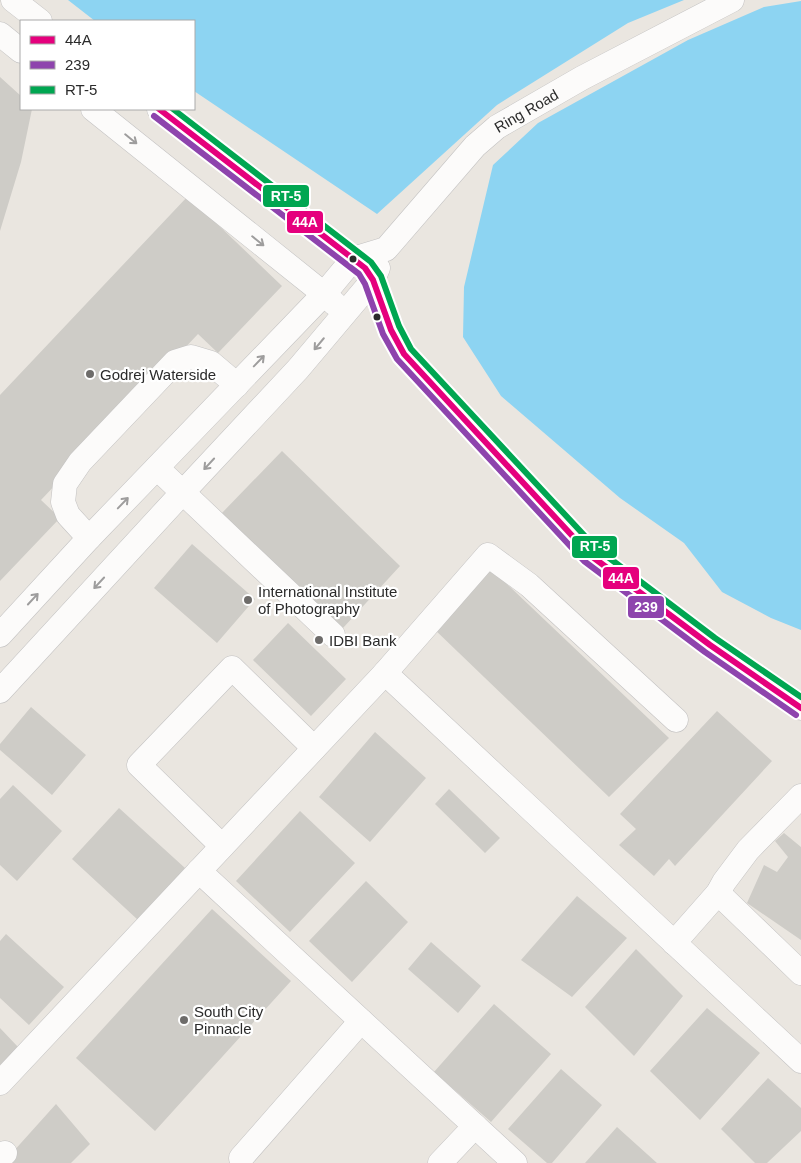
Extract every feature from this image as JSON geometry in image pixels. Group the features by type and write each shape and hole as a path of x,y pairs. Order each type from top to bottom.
{"street":[{"path":"13,0 39,20"},
{"name":"Ring Road","path":"0,691 298,370 373,280 386,249 475,146 497,127 582,78 732,0"},
{"path":"0,34 20,51"},
{"path":"94,110 324,294 345,313"},
{"path":"160,110 365,268 373,280 391,330 404,354 590,555 710,645 801,708"},
{"path":"0,635 89,538 324,294 353,258 386,249"},
{"path":"89,538 68,515 63,502 65,484 80,462 175,362 192,357 211,363 236,385"},
{"path":"157,468 333,635"},
{"path":"0,1083 385,673 488,555 529,585 676,720"},
{"path":"222,846 139,766 232,668 314,748"},
{"path":"385,673 801,1062"},
{"path":"674,943 718,893 748,850 801,796"},
{"path":"199,871 515,1163"},
{"path":"718,893 801,973"},
{"path":"241,1158 361,1021"},
{"path":"440,1163 475,1126"}],"water":[{"path":"68,0 684,0 628,23 497,105 377,214 195,92 195,20 94,20"},
{"path":"801,1 801,630 771,618 722,592 684,543 620,498 501,396 463,337 464,287 493,165 538,123 688,40 764,7"}],"building":[{"path":"0,77 20,95 20,110 32,110 21,162 0,231"},
{"name":"Godrej Waterside","path":"188,196 282,286 218,353 198,334 41,500 60,518 0,581 0,395"},
{"path":"282,451 400,566 343,628 220,515"},
{"path":"192,544 255,599 217,643 154,588"},
{"path":"490,568 669,738 609,797 432,627"},
{"path":"288,623 346,679 311,716 253,660"},
{"path":"31,707 86,755 52,795 0,750 0,744"},
{"path":"717,711 772,761 675,866 669,859 654,876 619,845 636,829 620,814"},
{"path":"375,732 426,778 370,842 319,797"},
{"path":"13,785 62,831 17,881 0,865 0,799"},
{"path":"449,789 500,838 485,853 435,804"},
{"path":"119,808 185,868 138,920 72,859"},
{"path":"300,811 355,863 290,932 236,881"},
{"path":"784,833 801,847 801,940 747,903 764,865 777,872 788,857 775,841"},
{"path":"366,881 408,922 352,982 309,941"},
{"path":"577,896 627,938 572,997 521,960"},
{"name":"South City Pinnacle","path":"212,909 291,981 155,1131 76,1058"},
{"path":"6,934 64,987 29,1025 0,998 0,941"},
{"path":"431,942 481,986 458,1013 408,969"},
{"path":"636,949 683,996 634,1056 585,1007"},
{"path":"494,1004 551,1054 491,1122 434,1072"},
{"path":"707,1008 760,1053 700,1120 650,1071"},
{"path":"0,1028 18,1047 0,1065"},
{"path":"561,1069 602,1105 552,1163 547,1163 508,1129"},
{"path":"768,1078 801,1108 801,1131 767,1163 755,1163 721,1129"},
{"path":"56,1104 90,1144 71,1163 3,1163"},
{"path":"617,1127 657,1163 585,1163"}],"transit line":[{"name":"44A","path":"160,110 365,268 373,280 391,330 404,354 590,555 710,645 801,708"},
{"name":"RT-5","path":"174,110 371,262 381,276 399,326 411,349 596,548 715,638 801,697"},
{"name":"239","path":"154,116 359,274 365,284 383,334 397,359 584,561 705,652 796,715"}],"place":[{"name":"Godrej Waterside","path":"90,374"},
{"name":"International Institute of Photography","path":"248,600"},
{"name":"IDBI Bank","path":"319,640"},
{"name":"South City Pinnacle","path":"184,1020"}]}
